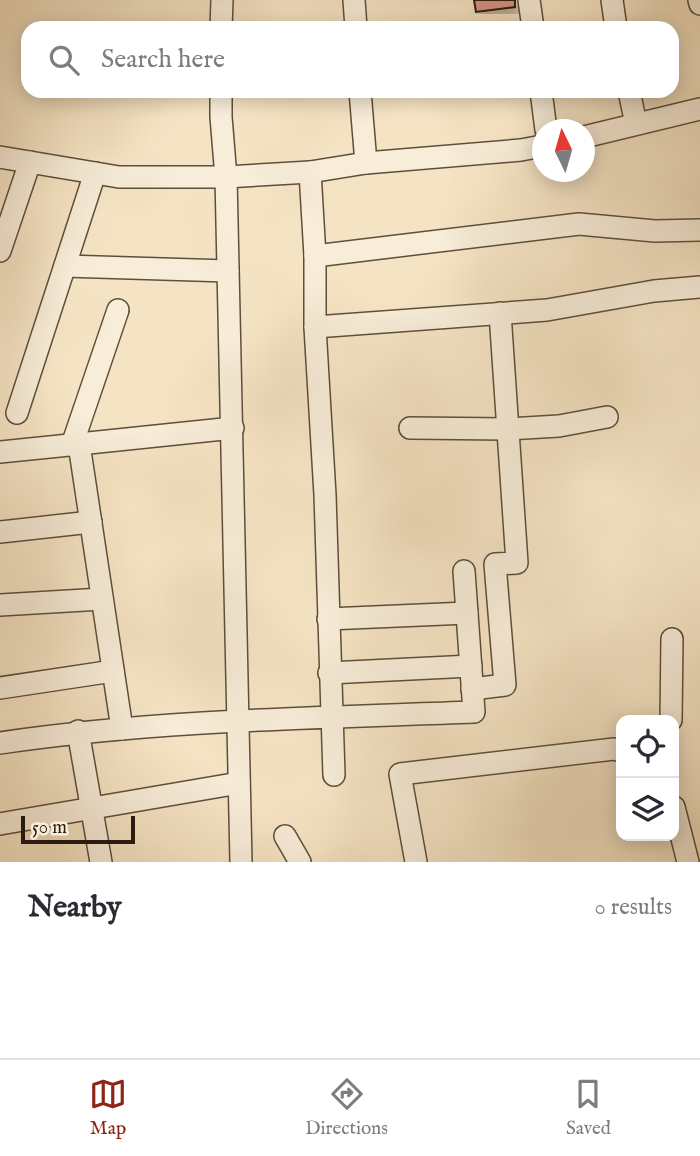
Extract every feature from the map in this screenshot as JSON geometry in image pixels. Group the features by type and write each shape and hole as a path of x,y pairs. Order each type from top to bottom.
{"street":[{"path":"222,0 222,21"},
{"path":"354,0 356,21"},
{"path":"529,0 532,21"},
{"path":"612,0 615,21"},
{"path":"221,98 226,177 233,428 241,862"},
{"path":"361,98 366,163"},
{"path":"542,98 545,119"},
{"path":"630,98 636,124"},
{"path":"595,134 700,108"},
{"path":"0,157 119,177 226,177 310,172 366,163 532,148"},
{"path":"0,249 30,162"},
{"path":"310,172 315,256 315,327 325,495 330,717 334,775"},
{"path":"17,413 96,173"},
{"path":"315,256 579,224 655,231 700,230"},
{"path":"65,266 228,271"},
{"path":"315,327 547,310 654,291 700,287"},
{"path":"118,310 76,444 91,522 121,729"},
{"path":"472,690 505,685 495,564 517,563 500,313"},
{"path":"410,428 507,429 559,426 607,417"},
{"path":"0,452 233,428"},
{"path":"0,532 91,522"},
{"path":"0,743 78,731 238,720 474,712 464,571"},
{"path":"0,605 102,598"},
{"path":"328,619 467,613"},
{"path":"671,715 673,639"},
{"path":"329,673 471,666"},
{"path":"0,688 113,671"},
{"path":"78,731 102,862"},
{"path":"416,862 400,774 616,750"},
{"path":"0,824 239,782"},
{"path":"679,827 688,862"},
{"path":"285,836 300,862"}],"building":[{"path":"474,0 515,0 515,7 476,12"}]}
